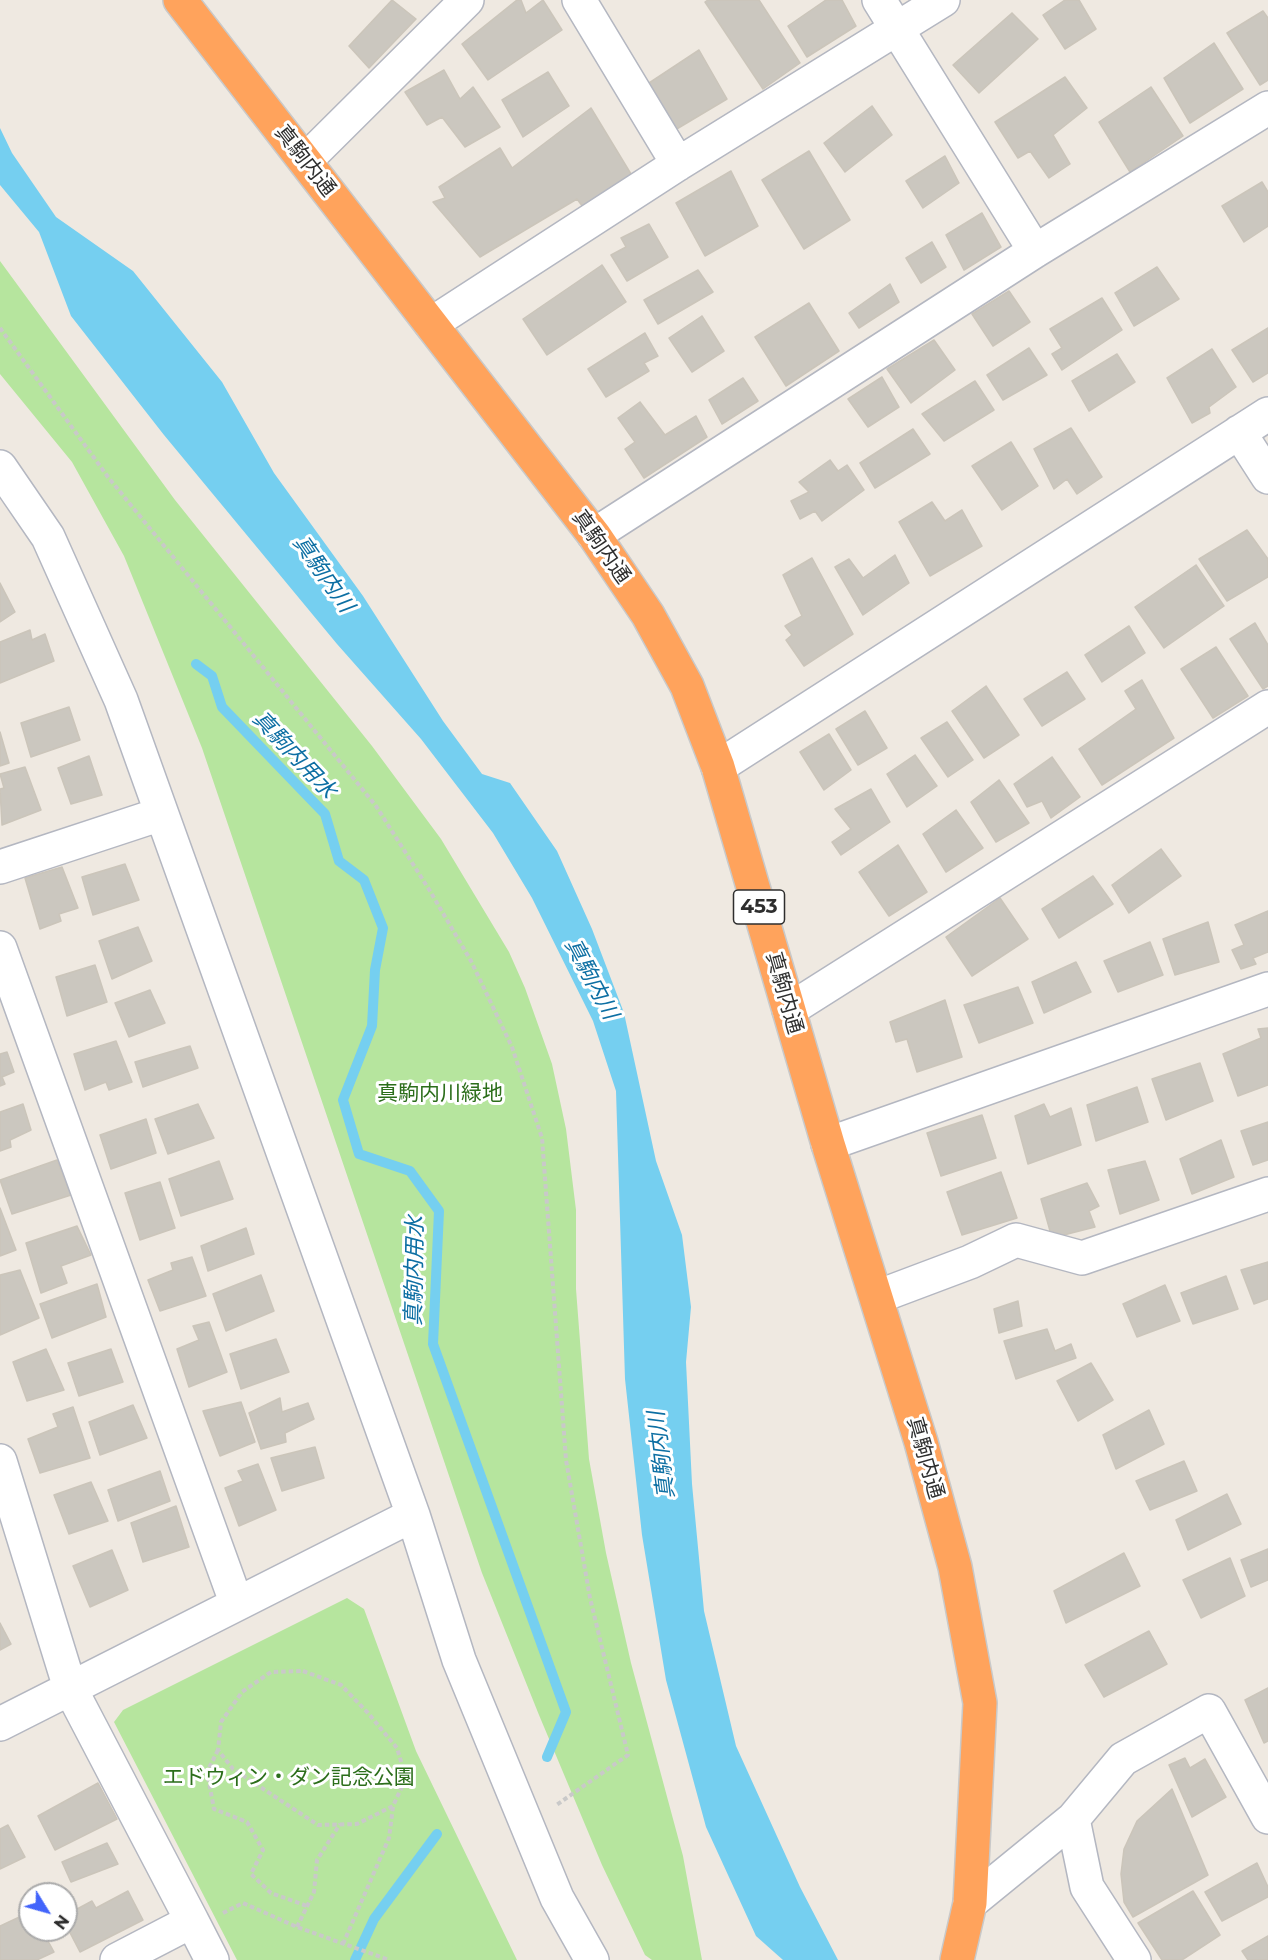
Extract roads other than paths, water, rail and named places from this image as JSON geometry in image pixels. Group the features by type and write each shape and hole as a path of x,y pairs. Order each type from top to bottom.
{"highway":[{"name":"真駒内通","path":"180,0 594,535 648,615 687,686 718,767 828,1144 877,1297 955,1567 980,1703 970,1904 957,1960"}],"street":[{"path":"306,161 467,0"},
{"path":"579,0 678,164"},
{"path":"879,0 1035,251"},
{"path":"431,324 678,164 943,0"},
{"path":"594,535 1035,251 1268,108"},
{"path":"718,767 1268,414"},
{"path":"1239,432 1268,477"},
{"path":"0,467 48,537 121,700 413,1515 459,1660 557,1898 592,1960"},
{"path":"789,1010 1268,707"},
{"path":"0,867 161,813"},
{"path":"0,948 236,1602"},
{"path":"828,1144 1268,989"},
{"path":"877,1297 970,1262 1016,1240 1082,1258 1268,1194"},
{"path":"0,1461 70,1688 212,1960"},
{"path":"0,1724 236,1602 413,1515"},
{"path":"970,1904 1073,1820 1123,1759 1209,1711 1268,1817"},
{"path":"1073,1820 1087,1887 1134,1960"},
{"path":"117,1960 194,1924"}],"water":[{"name":"真駒内川","path":"0,128 12,153 56,217 133,271 222,382 274,473 363,596 443,721 482,774 510,783 557,851 592,929 624,1013 656,1161 682,1235 691,1307 686,1362 692,1484 704,1611 736,1746 800,1887 838,1960 783,1960 756,1936 706,1827 666,1680 642,1535 625,1379 616,1091 593,1021 532,898 493,833 421,739 337,644 164,435 71,316 39,232 0,185"}],"waterway":[{"name":"真駒内用水","path":"196,664 212,676 222,707 325,814 339,861 364,880 383,928 375,970 372,1026 343,1100 359,1154 410,1171 439,1211 433,1344 566,1712 547,1757"},
{"name":"真駒内用水","path":"355,1960 374,1919 437,1834"}],"park label":[{"name":"真駒内川緑地","path":"440,1094"},
{"name":"エドウィン・ダン記念公園","path":"289,1778"}]}
